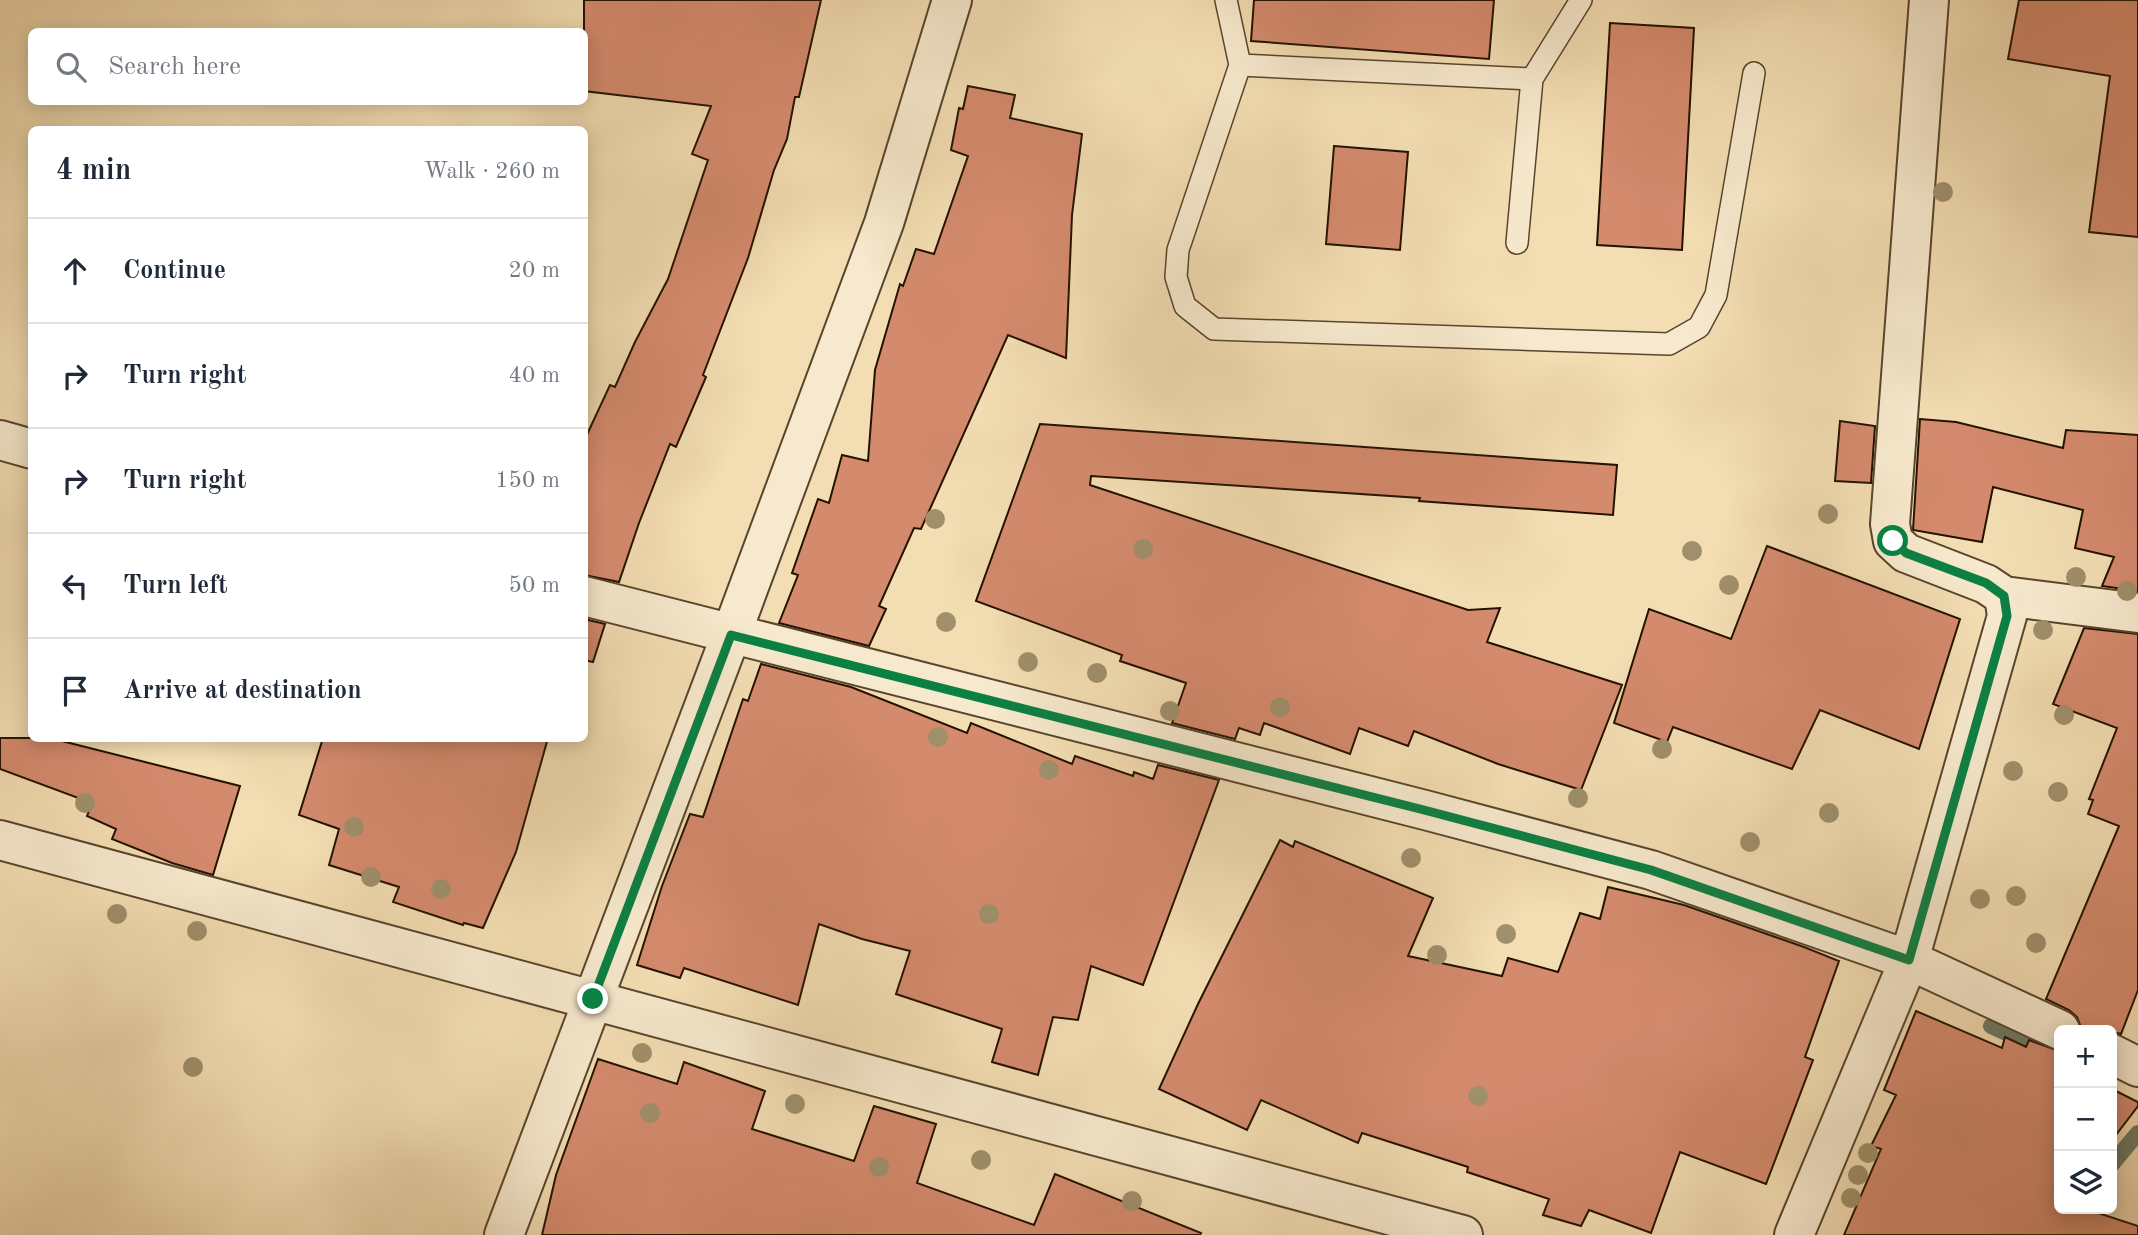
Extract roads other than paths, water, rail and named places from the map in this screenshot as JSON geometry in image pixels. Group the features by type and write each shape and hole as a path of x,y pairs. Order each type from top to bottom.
{"street":[{"path":"504,1235 884,223 952,0"},
{"path":"1929,0 1890,524 1893,541 1906,553 1986,583 2004,596 2138,613"},
{"path":"0,440 28,448"},
{"path":"1794,1235 1909,960 2007,616 2004,596"},
{"path":"588,597 1651,870 1909,960 2054,1027"},
{"path":"0,840 1463,1235"},
{"path":"2117,1056 2138,1066"}],"lane":[{"path":"1226,0 1240,65 1178,250 1176,277 1185,306 1214,329 1669,344 1699,327 1716,295 1755,73"},
{"path":"1517,243 1532,79 1581,0"},
{"path":"1240,65 1532,79"}],"waterway":[{"path":"1991,1026 2054,1055"},
{"path":"2117,1158 2138,1133"}]}
